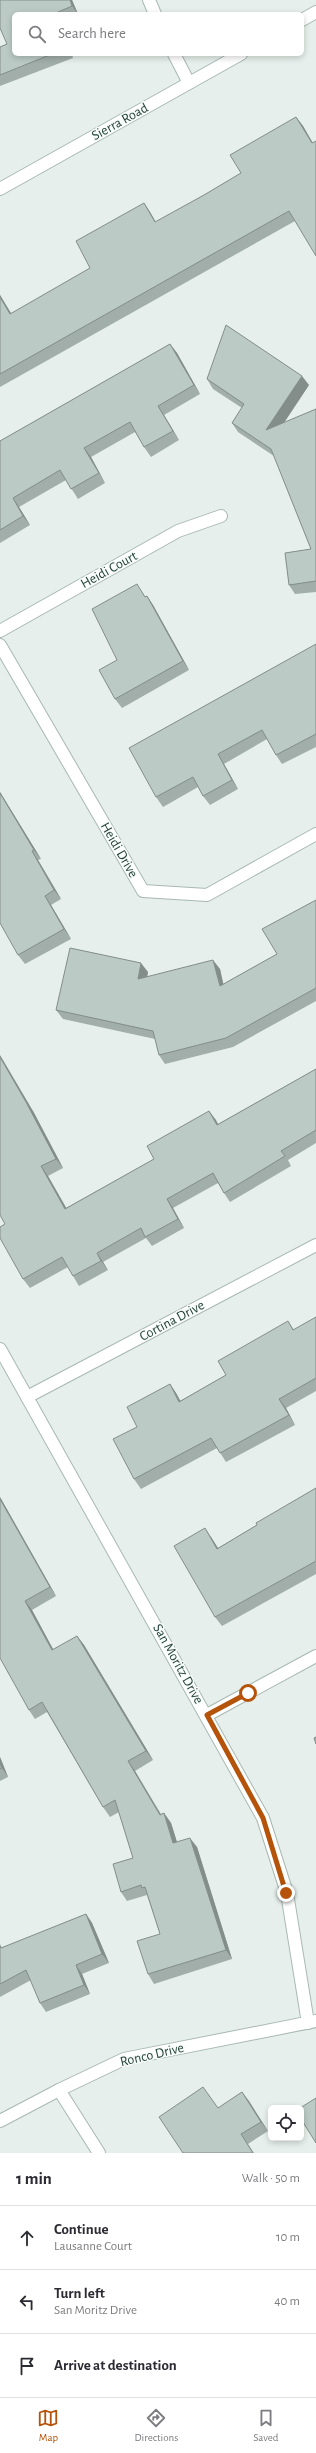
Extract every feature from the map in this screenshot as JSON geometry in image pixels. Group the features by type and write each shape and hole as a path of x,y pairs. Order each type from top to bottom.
{"street":[{"path":"149,0 154,12"},
{"path":"304,19 316,12"},
{"path":"175,56 189,83"},
{"name":"Sierra Road","path":"0,189 237,56"},
{"name":"Heidi Court","path":"0,631 178,531 221,516"},
{"name":"Heidi Drive","path":"0,645 143,891 207,895 316,834"},
{"name":"Cortina Drive","path":"27,1396 316,1245"},
{"name":"San Moritz Drive","path":"0,1349 207,1715 263,1818 286,1893 312,2022"},
{"path":"207,1715 316,1656"},
{"name":"Ronco Drive","path":"0,2121 59,2090 124,2059 312,2022"},
{"path":"59,2090 99,2153"}],"building":[{"path":"0,0 70,0 72,6 58,12 12,12 12,56 47,56 0,75 0,47 7,44 0,28"},
{"path":"296,117 312,143 316,141 316,256 289,211 0,374 0,297 10,314 90,268 76,241 144,203 155,222 204,195 241,173 230,155"},
{"path":"226,325 302,376 266,430 316,409 316,581 289,585 285,553 311,549 271,449 232,423 244,404 207,379"},
{"path":"170,344 194,385 158,406 173,431 144,447 130,422 84,448 99,473 71,489 60,470 13,498 23,516 0,530 0,441"},
{"path":"137,584 145,597 147,596 183,661 115,699 99,670 117,660 92,609"},
{"path":"316,644 316,734 276,755 262,730 218,754 232,780 203,796 193,777 156,797 129,748"},
{"path":"0,793 34,850 32,851 54,890 45,896 64,929 18,955 0,923"},
{"path":"316,900 316,988 226,1038 159,1055 153,1031 56,1010 70,948 141,963 138,979 213,960 220,986 277,954 262,929"},
{"path":"0,1057 56,1159 41,1166 65,1209 154,1159 147,1146 209,1111 217,1125 316,1069 316,1130 281,1151 285,1156 224,1193 213,1173 167,1199 178,1219 145,1237 141,1228 97,1253 101,1261 73,1276 62,1257 23,1279 0,1238 0,1227 5,1224 0,1215"},
{"path":"316,1317 316,1378 279,1399 289,1415 220,1453 211,1438 134,1479 113,1439 137,1427 127,1407 170,1384 179,1402 226,1375 218,1361 288,1321 293,1330"},
{"path":"316,1488 316,1561 215,1617 174,1546 205,1528 217,1549 257,1525 256,1523"},
{"path":"0,1499 50,1587 25,1601 52,1650 77,1636 146,1751 128,1761 160,1815 164,1813 173,1843 190,1838 226,1950 148,1974 137,1941 160,1934 145,1887 142,1888 141,1885 121,1892 113,1864 133,1858 115,1800 103,1807 42,1702 29,1710 0,1658"},
{"path":"86,1914 102,1954 76,1965 84,1985 40,2003 26,1970 0,1984 0,1946 1,1948"},
{"path":"203,2087 218,2108 242,2092 261,2122 241,2134 253,2153 183,2153 159,2117"},
{"path":"316,2098 316,2143 304,2124 304,2106"}],"route":[{"path":"248,1693 207,1715 263,1818 286,1893"}]}
